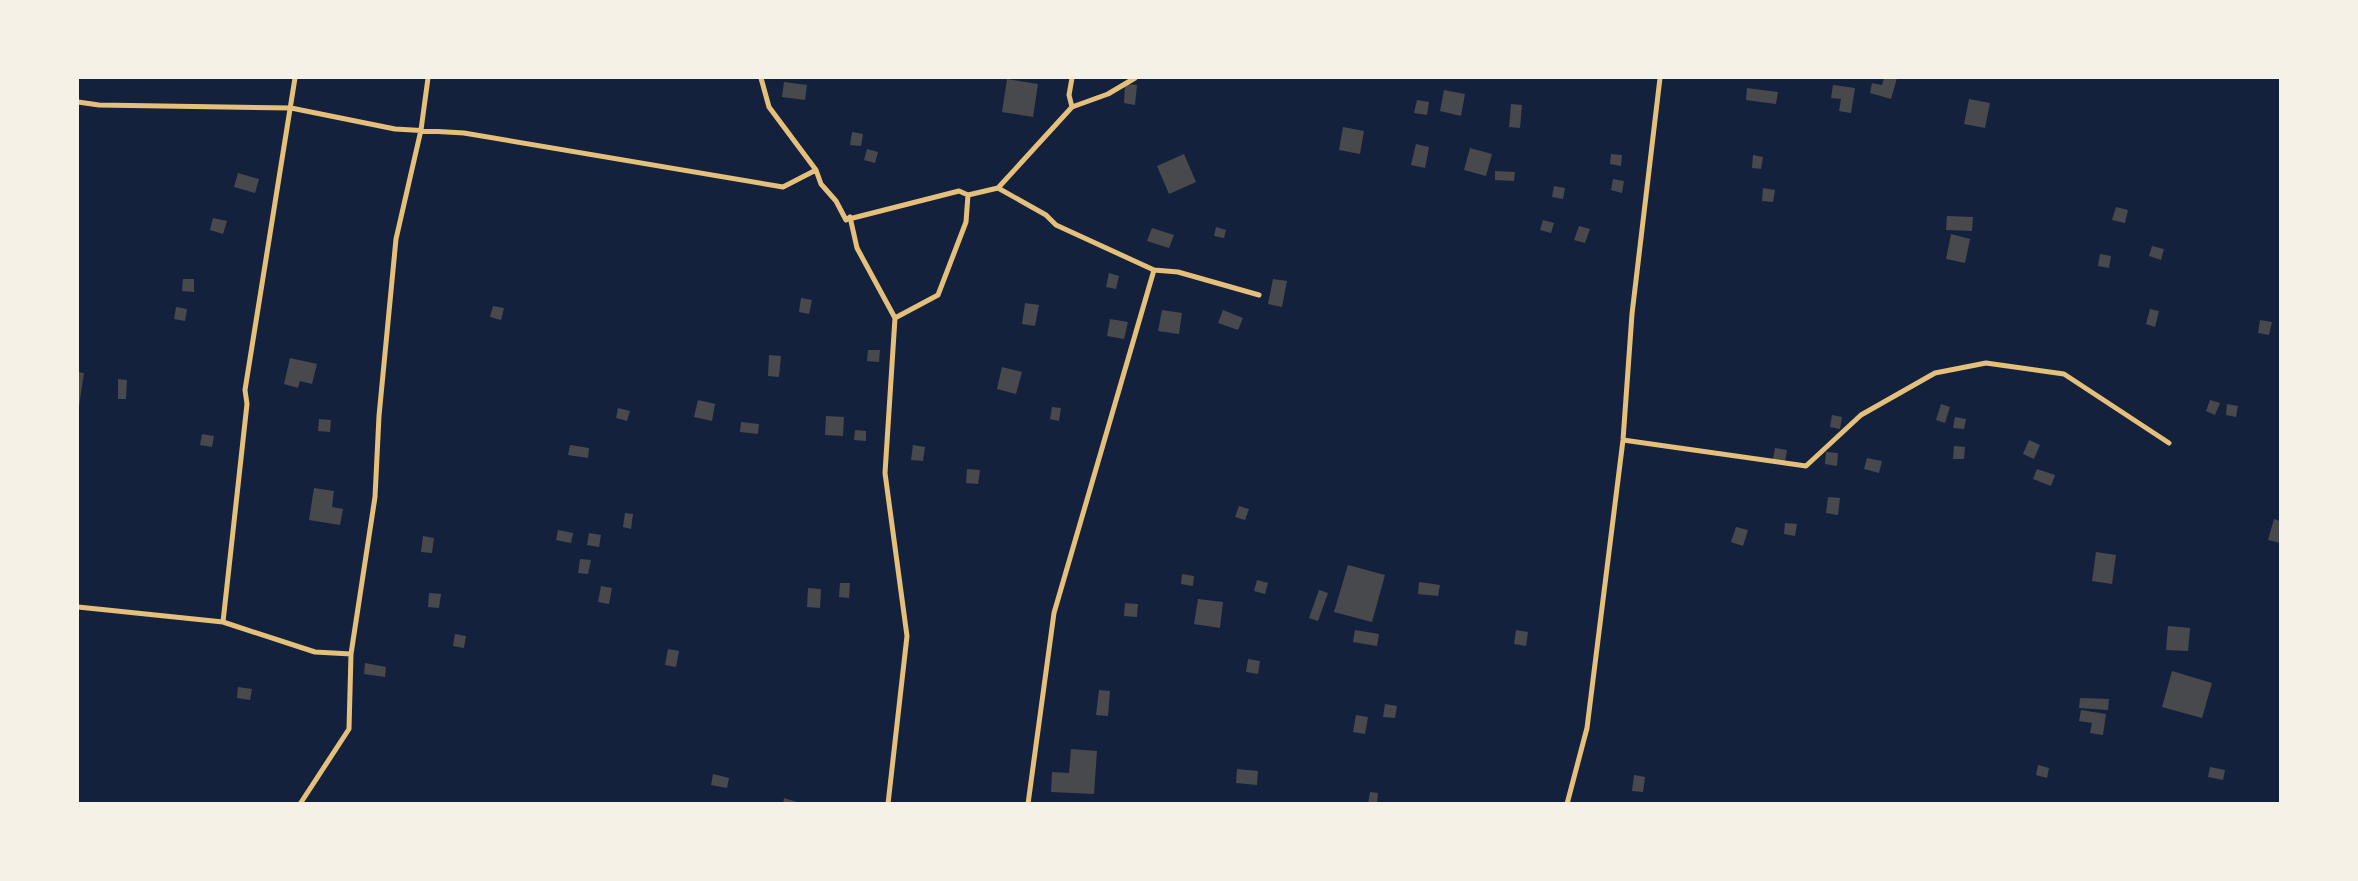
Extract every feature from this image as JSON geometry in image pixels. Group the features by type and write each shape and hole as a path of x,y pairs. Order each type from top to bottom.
{"street":[{"path":"223,622 247,404 245,390 295,78"},
{"path":"300,804 349,729 351,654 375,496 379,416 396,239 421,130 428,78"},
{"path":"761,78 769,107 816,170 821,184 848,219 857,248 895,318 885,473 906,636 888,804"},
{"path":"1072,78 1069,95 1072,107"},
{"path":"848,219 959,191 968,196 998,188 1072,107 1108,94 1135,78"},
{"path":"1567,804 1587,728 1623,440 1632,314 1660,78"},
{"path":"78,102 99,105 291,108 395,130 464,133 783,187 816,170"},
{"path":"998,188 1046,215 1056,225 1154,270 1178,272 1260,295"},
{"path":"895,318 938,295 966,222 968,196"},
{"path":"1028,804 1054,613 1154,270"},
{"path":"1623,440 1806,466 1861,415 1935,373 1986,363 2064,374 2169,443"},
{"path":"78,607 223,622 315,652 351,654"}],"building":[{"path":"1884,78 1897,78 1891,99 1870,93 1872,83 1882,85"},
{"path":"1007,79 1038,84 1033,117 1002,112"},
{"path":"784,82 807,85 805,100 782,97"},
{"path":"1125,84 1137,85 1135,105 1124,103"},
{"path":"1833,85 1855,88 1851,113 1839,111 1841,99 1831,98"},
{"path":"1747,88 1778,92 1776,104 1746,100"},
{"path":"1444,90 1465,94 1461,116 1440,111"},
{"path":"1969,99 1990,103 1985,128 1964,124"},
{"path":"1417,100 1429,102 1427,115 1414,113"},
{"path":"1511,104 1522,105 1520,128 1509,127"},
{"path":"1343,127 1364,131 1360,154 1339,150"},
{"path":"852,132 863,134 861,146 850,145"},
{"path":"1416,144 1429,147 1425,168 1411,165"},
{"path":"1470,148 1492,154 1486,176 1464,170"},
{"path":"867,149 878,152 875,163 864,160"},
{"path":"1184,154 1196,182 1169,194 1157,166"},
{"path":"1611,154 1622,155 1621,166 1610,164"},
{"path":"1753,155 1763,157 1761,169 1752,168"},
{"path":"1495,171 1515,172 1514,181 1495,180"},
{"path":"238,173 259,179 255,193 234,187"},
{"path":"1613,179 1624,181 1622,193 1611,190"},
{"path":"1554,186 1565,188 1563,199 1552,197"},
{"path":"1763,188 1775,190 1773,202 1762,201"},
{"path":"2116,207 2128,210 2125,223 2112,220"},
{"path":"1947,216 1973,217 1972,231 1946,230"},
{"path":"213,218 227,221 223,234 210,230"},
{"path":"1543,220 1554,223 1551,233 1540,230"},
{"path":"1579,226 1590,229 1585,243 1574,240"},
{"path":"1216,227 1226,230 1224,238 1214,236"},
{"path":"1152,228 1174,235 1169,248 1147,241"},
{"path":"1951,234 1970,239 1965,263 1946,259"},
{"path":"2152,246 2164,249 2161,260 2149,256"},
{"path":"2100,254 2111,256 2109,268 2098,266"},
{"path":"1109,273 1119,276 1116,289 1106,287"},
{"path":"183,279 194,279 194,292 182,291"},
{"path":"1273,279 1287,281 1282,307 1268,304"},
{"path":"801,298 812,300 809,314 799,312"},
{"path":"1025,303 1039,305 1035,326 1022,324"},
{"path":"493,306 504,308 501,320 490,317"},
{"path":"176,307 187,309 185,321 174,319"},
{"path":"2150,309 2159,311 2155,327 2146,324"},
{"path":"1162,310 1182,313 1179,334 1158,331"},
{"path":"1223,310 1243,318 1238,330 1218,323"},
{"path":"1110,319 1128,322 1124,339 1107,336"},
{"path":"2260,320 2272,322 2269,335 2258,333"},
{"path":"868,350 880,350 879,362 867,361"},
{"path":"769,355 781,356 779,377 768,376"},
{"path":"290,358 317,364 312,384 300,381 298,388 284,384"},
{"path":"1002,367 1022,372 1016,394 997,389"},
{"path":"78,372 84,373 79,406 78,406"},
{"path":"118,379 127,380 126,399 118,399"},
{"path":"698,400 715,404 712,421 694,417"},
{"path":"2210,400 2220,403 2215,415 2206,411"},
{"path":"1941,404 1950,407 1945,423 1936,420"},
{"path":"2227,404 2238,406 2236,417 2226,415"},
{"path":"1052,407 1061,408 1059,421 1050,419"},
{"path":"618,408 630,411 627,421 616,418"},
{"path":"1832,415 1842,417 1840,429 1830,427"},
{"path":"826,416 844,417 843,436 825,435"},
{"path":"1955,417 1966,419 1964,429 1953,428"},
{"path":"319,419 331,420 330,432 318,431"},
{"path":"741,422 759,424 758,434 740,432"},
{"path":"855,430 866,431 866,441 854,440"},
{"path":"202,434 214,436 212,447 200,445"},
{"path":"2029,440 2040,445 2034,459 2023,454"},
{"path":"570,445 589,448 588,458 568,455"},
{"path":"913,445 925,447 923,461 911,460"},
{"path":"1954,446 1965,447 1964,459 1953,459"},
{"path":"1775,448 1787,450 1785,462 1773,459"},
{"path":"1826,452 1838,453 1837,466 1825,464"},
{"path":"1867,458 1882,461 1879,473 1864,469"},
{"path":"967,469 980,470 978,484 966,483"},
{"path":"2037,469 2055,475 2051,486 2033,479"},
{"path":"314,488 334,491 332,507 343,509 340,525 309,520"},
{"path":"1828,497 1840,498 1838,515 1826,513"},
{"path":"1239,506 1249,509 1245,520 1235,517"},
{"path":"625,513 633,514 631,529 623,527"},
{"path":"2274,519 2280,521 2280,543 2268,540"},
{"path":"1785,523 1797,524 1795,536 1784,534"},
{"path":"1736,527 1748,530 1743,546 1731,542"},
{"path":"558,530 573,533 571,543 556,540"},
{"path":"589,533 601,535 599,547 587,545"},
{"path":"423,536 434,538 432,553 421,552"},
{"path":"2096,552 2116,555 2112,584 2092,581"},
{"path":"580,559 591,560 588,574 578,573"},
{"path":"1348,565 1385,575 1372,622 1334,612"},
{"path":"1182,574 1194,576 1193,586 1181,584"},
{"path":"1257,580 1268,583 1265,594 1254,591"},
{"path":"1419,582 1440,585 1438,596 1418,594"},
{"path":"840,583 850,583 849,598 839,597"},
{"path":"601,586 612,588 609,604 598,602"},
{"path":"808,588 821,589 820,608 807,607"},
{"path":"1319,590 1328,593 1318,621 1309,618"},
{"path":"429,593 441,594 439,608 428,607"},
{"path":"1198,599 1223,602 1220,628 1194,624"},
{"path":"1125,603 1138,604 1137,617 1124,616"},
{"path":"2168,626 2190,628 2188,651 2166,650"},
{"path":"1355,630 1379,634 1377,646 1353,642"},
{"path":"1516,630 1528,632 1526,646 1514,644"},
{"path":"455,634 466,636 464,648 453,646"},
{"path":"668,649 679,651 676,667 665,665"},
{"path":"1248,659 1260,661 1258,674 1246,672"},
{"path":"365,663 386,667 385,677 364,674"},
{"path":"2172,671 2212,683 2202,718 2162,707"},
{"path":"238,687 252,689 250,700 237,698"},
{"path":"1099,690 1110,691 1108,716 1096,715"},
{"path":"2080,698 2109,699 2108,710 2079,708"},
{"path":"1385,704 1397,706 1395,718 1383,717"},
{"path":"2081,710 2106,714 2103,735 2090,733 2092,723 2079,721"},
{"path":"1356,715 1368,717 1365,734 1353,732"},
{"path":"1071,749 1097,751 1094,794 1051,792 1052,772 1069,773"},
{"path":"2038,765 2049,768 2047,778 2036,775"},
{"path":"2210,767 2225,770 2223,780 2208,777"},
{"path":"1237,769 1258,771 1257,785 1236,783"},
{"path":"713,774 729,778 727,788 711,785"},
{"path":"1634,775 1645,777 1643,792 1632,791"},
{"path":"1370,792 1378,793 1377,804 1368,804"},
{"path":"784,798 797,802 796,804 783,804"}]}
